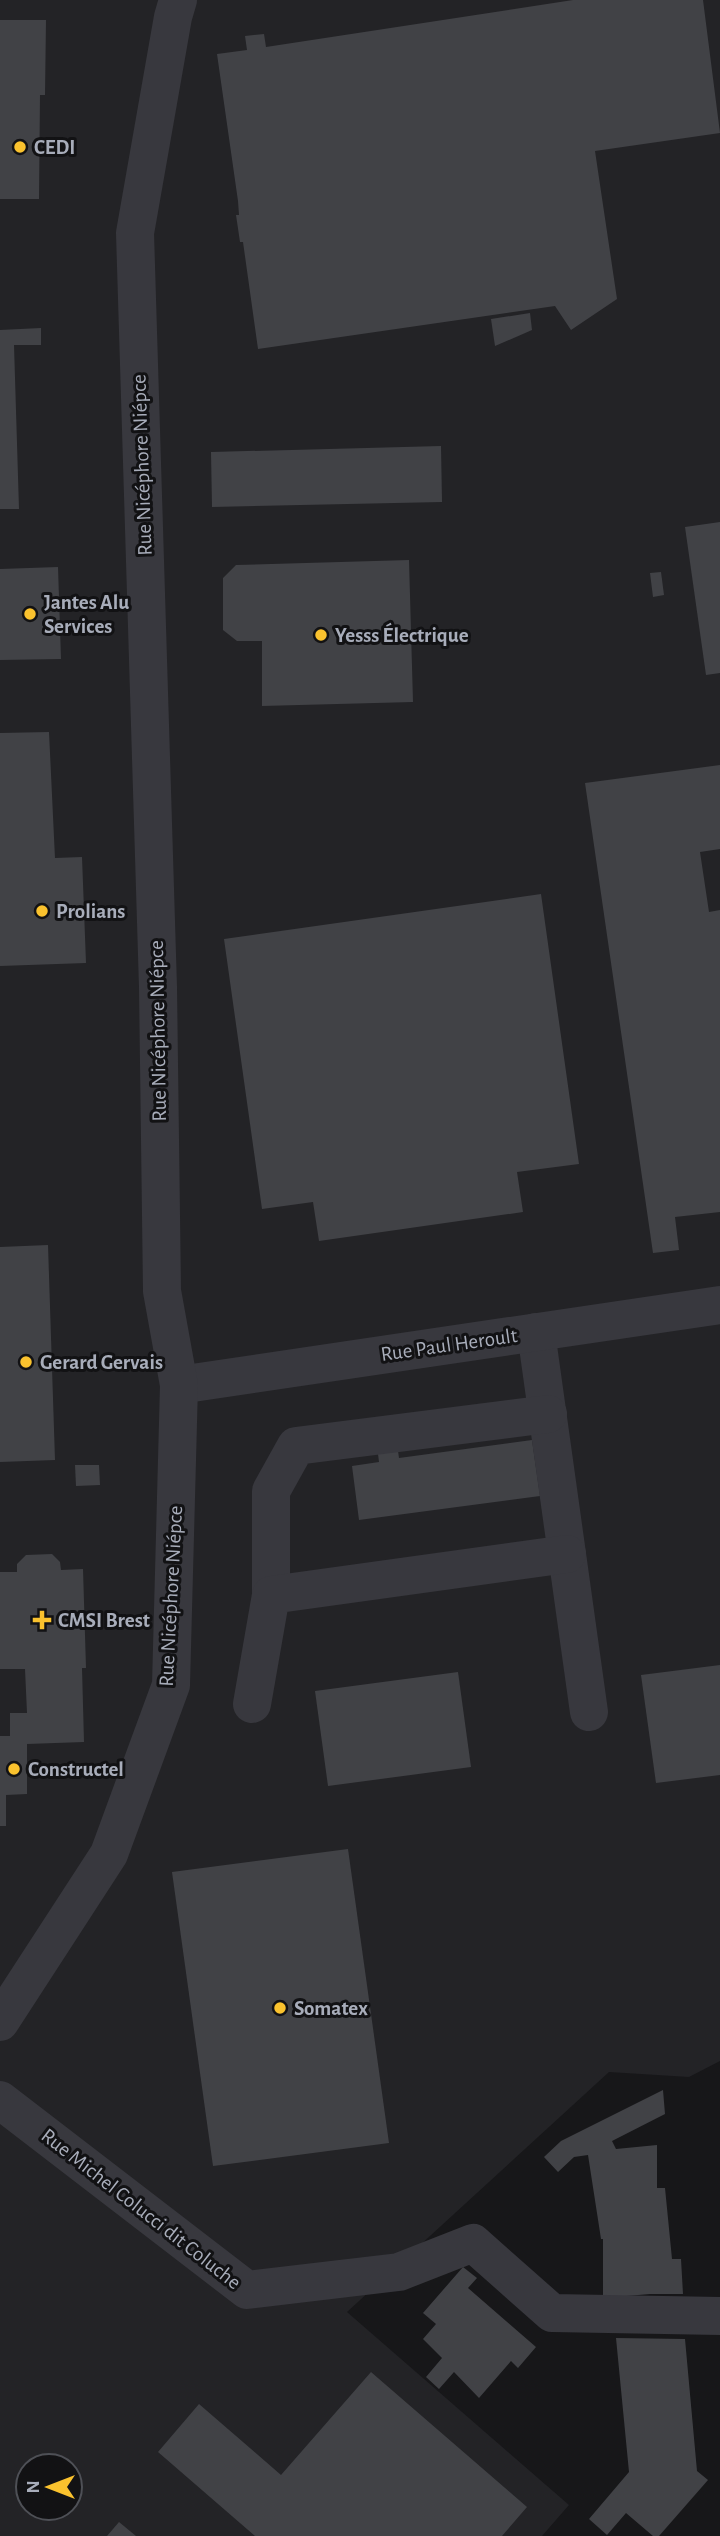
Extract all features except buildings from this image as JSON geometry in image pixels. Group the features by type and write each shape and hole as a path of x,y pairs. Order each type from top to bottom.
{"street":[{"name":"Rue Nicéphore Niépce","path":"0,2022 109,1854 171,1685 179,1385 162,1292 158,973 135,233 178,0"},
{"name":"Rue Paul Heroult","path":"179,1385 720,1305"},
{"path":"536,1332 589,1712"},
{"path":"252,1704 271,1595 271,1491 296,1446 548,1414"},
{"path":"271,1595 568,1554"},
{"name":"Rue Michel Colucci dit Coluche","path":"0,2101 247,2291 399,2272 473,2243 552,2313 720,2316"}],"shaded area":[{"path":"0,0 720,0 720,2061 689,2077 609,2072 347,2312 569,2505 542,2536 0,2536"}],"place":[{"name":"CEDI","path":"20,147"},
{"name":"Jantes Alu Services","path":"30,614"},
{"name":"Yesss Électrique","path":"321,635"},
{"name":"Prolians","path":"42,911"},
{"name":"Gerard Gervais","path":"26,1362"},
{"name":"CMSI Brest","path":"42,1620"},
{"name":"Constructel","path":"14,1769"},
{"name":"Somatex","path":"280,2008"}]}
